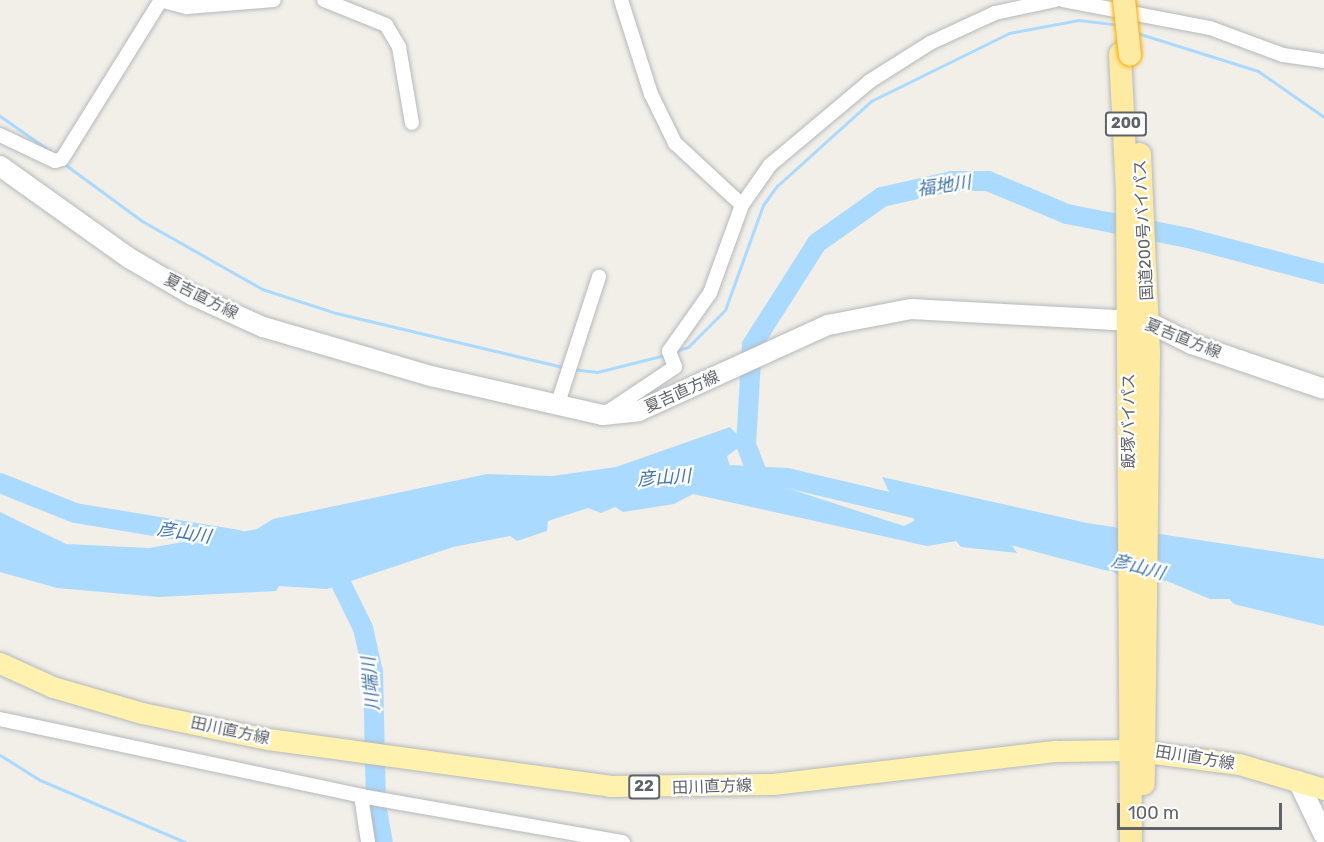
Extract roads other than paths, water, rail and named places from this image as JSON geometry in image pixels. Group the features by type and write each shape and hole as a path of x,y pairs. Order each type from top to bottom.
{"highway":[{"name":"200","path":"1113,0 1125,55"},
{"name":"国道200号バイパス","path":"1124,0 1125,55 1136,193 1139,355 1138,741"},
{"name":"200","path":"1131,842 1138,741"},
{"name":"200","path":"1138,741 1142,842"}],"main road":[{"name":"夏吉直方線","path":"0,166 129,258 192,295 263,327 557,406 603,415 639,411 696,387 801,336 859,315 911,309 1138,320 1192,344 1324,389"},
{"name":"田川直方線","path":"0,663 53,687 142,713 268,739 609,786 773,784 1138,741 1239,764 1324,789"},
{"path":"1298,782 1324,835"}],"street":[{"path":"0,135 55,161 62,159 161,0 187,7 274,0"},
{"path":"324,0 386,25 399,47 412,123"},
{"path":"621,0 651,93 675,143 742,205"},
{"path":"603,415 675,367 669,351 711,293 742,205 770,165 870,81 960,25 1055,0"},
{"path":"1063,0 1210,28 1283,55 1324,61"},
{"path":"557,406 599,277"},
{"path":"0,719 361,796 623,842"},
{"path":"361,796 368,842"}],"water":[{"path":"730,427 745,443 727,456 731,470 904,526 914,521 915,510 892,498 882,477 1087,523 1324,559 1324,617 1273,599 1210,599 1167,581 1118,575 1080,550 1005,535 1017,553 961,547 956,541 927,546 693,494 674,504 623,512 615,507 601,513 588,508 548,521 547,531 517,541 510,536 453,547 327,589 279,586 276,591 159,597 57,588 0,572 0,512 66,544 149,548 257,529 273,519 487,474 552,476 616,467"}],"waterway":[{"path":"675,351 688,347 725,310 763,205 777,186 871,101 1009,33 1079,20 1117,25"},
{"path":"1137,33 1258,71 1324,117"},
{"path":"0,116 54,154"},
{"path":"63,163 142,221 262,289 336,313 566,368"},
{"name":"福地川","path":"757,473 746,445 752,345 817,243 882,197 952,181 988,181 1067,214 1188,238 1324,274"},
{"path":"573,369 597,372 665,355"},
{"name":"彦山川","path":"711,474 787,478 935,513"},
{"name":"彦山川","path":"0,483 75,513 238,540"},
{"name":"彦山川","path":"1012,535 1109,561"},
{"name":"川端川","path":"330,561 363,628 373,672 376,804 383,842"},
{"name":"彦山川","path":"1239,595 1324,616"},
{"path":"0,755 40,780 185,842"}]}
